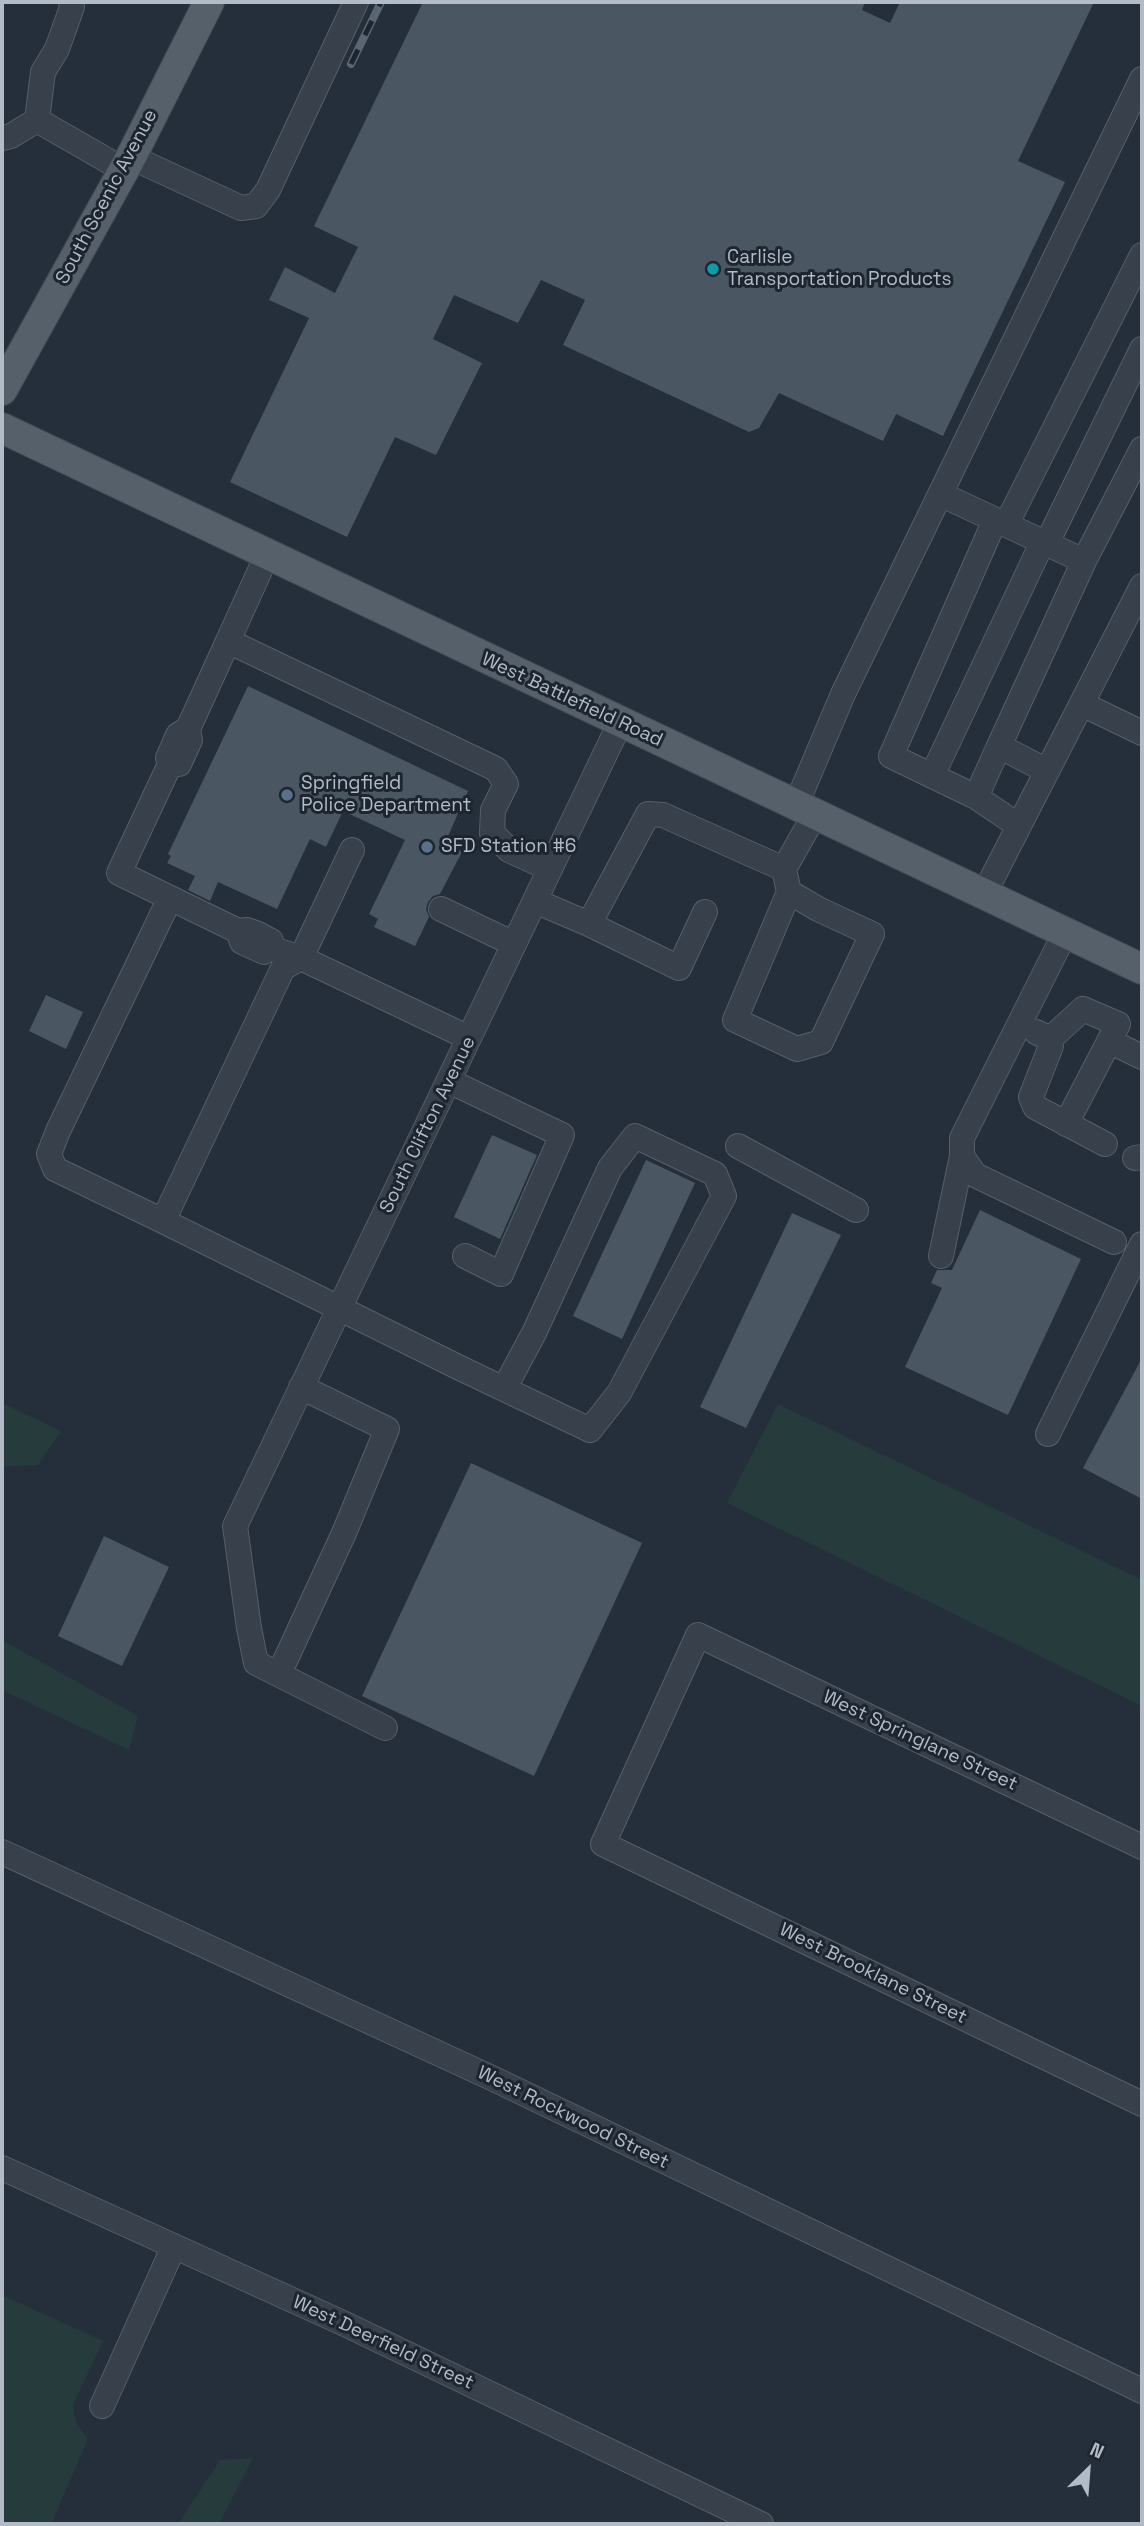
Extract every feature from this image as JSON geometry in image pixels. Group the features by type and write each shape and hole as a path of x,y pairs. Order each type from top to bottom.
{"main road":[{"name":"South Scenic Avenue","path":"2,390 128,163 209,2"},
{"name":"West Battlefield Road","path":"2,428 1142,969"}],"street":[{"path":"37,120 43,72 57,49 72,8 71,2"},
{"path":"37,120 128,163 241,208 256,206 268,190 356,2"},
{"path":"589,925 648,814 663,815 787,880 818,909 872,934 821,1042 797,1049 735,1020 787,880 806,809 843,694 1142,79"},
{"path":"2,138 11,136 37,120"},
{"path":"1019,827 976,797 891,756 1001,522 1142,255"},
{"path":"932,776 1142,349"},
{"path":"976,797 1084,561 1142,449"},
{"path":"940,494 1084,561"},
{"path":"267,555 188,729 190,740 179,764 170,764 119,873 238,931 247,930 258,934 271,941 270,948 301,958 469,1038"},
{"path":"984,894 1142,586"},
{"path":"228,641 496,769 506,784 493,810 492,833 509,850 550,869"},
{"path":"1082,704 1142,733"},
{"name":"South Clifton Avenue","path":"279,1674 257,1663 248,1628 235,1526 620,723"},
{"path":"999,746 1047,771"},
{"path":"163,1221 282,968 301,958 352,850"},
{"path":"170,898 58,1131 49,1154 55,1169 504,1389 590,1430 619,1393 724,1196 715,1174 635,1136 610,1168 534,1333 504,1389"},
{"path":"535,901 680,968 705,912"},
{"path":"441,909 514,944"},
{"path":"941,1256 962,1156 962,1138 1065,933"},
{"path":"1050,1040 1083,1009 1118,1024 1066,1124"},
{"path":"1020,1023 1050,1040"},
{"path":"1050,1040 1051,1046 1031,1097 1035,1107 1105,1144"},
{"path":"1109,1041 1142,1057"},
{"path":"449,1081 562,1135 501,1274 465,1256"},
{"path":"738,1146 856,1210"},
{"path":"962,1156 975,1175 1114,1242"},
{"path":"1048,1434 1142,1244"},
{"path":"302,1387 387,1429 344,1534 279,1674 385,1728"},
{"name":"West Springlane Street","path":"603,1844 698,1635 1142,1847"},
{"name":"West Brooklane Street","path":"603,1844 1142,2104"},
{"name":"West Rockwood Street","path":"2,1852 494,2080 1142,2391"},
{"name":"West Deerfield Street","path":"2,2168 345,2324 761,2524"},
{"path":"102,2406 174,2246"}],"green space":[{"path":"2,1403 61,1431 38,1465 2,1467"},
{"path":"778,1404 1142,1580 1142,1706 727,1503"},
{"path":"2,1640 138,1716 129,1750 2,1690"},
{"path":"2,2295 103,2341 73,2405 76,2423 88,2439 53,2520 59,2524 2,2524"},
{"path":"253,2458 219,2524 178,2524 220,2460"}],"building":[{"name":"Carlisle Transportation Products","path":"423,2 865,2 862,10 890,23 900,2 1094,2 1018,161 1065,182 943,436 896,414 883,441 779,393 759,428 749,432 563,345 585,300 541,280 518,323 454,295 433,339 482,363 436,455 395,437 347,537 230,482 309,318 269,300 285,267 335,293 358,247 314,226"},
{"name":"Springfield Police Department","path":"248,686 468,791 445,843 462,852 440,894 433,896 428,902 426,909 429,917 415,946 374,927 378,919 369,914 405,840 343,811 326,847 310,839 277,909 218,882 210,901 188,890 195,876 167,863 171,856 168,854"},
{"path":"46,995 83,1012 66,1049 29,1031"},
{"path":"492,1135 537,1155 500,1239 454,1217"},
{"path":"646,1160 695,1183 622,1339 573,1316"},
{"path":"980,1210 1081,1259 1008,1415 905,1367 942,1288 931,1283 937,1270 952,1270"},
{"path":"792,1213 841,1235 746,1428 700,1407"},
{"path":"1142,1358 1142,1499 1083,1468"},
{"path":"471,1463 642,1543 534,1776 362,1696"},
{"path":"104,1536 169,1567 122,1666 58,1636"}],"railway":[{"path":"351,64 381,2"}],"place":[{"name":"Carlisle Transportation Products","path":"713,269"},
{"name":"Springfield Police Department","path":"287,795"},
{"name":"SFD Station #6","path":"427,847"}]}
